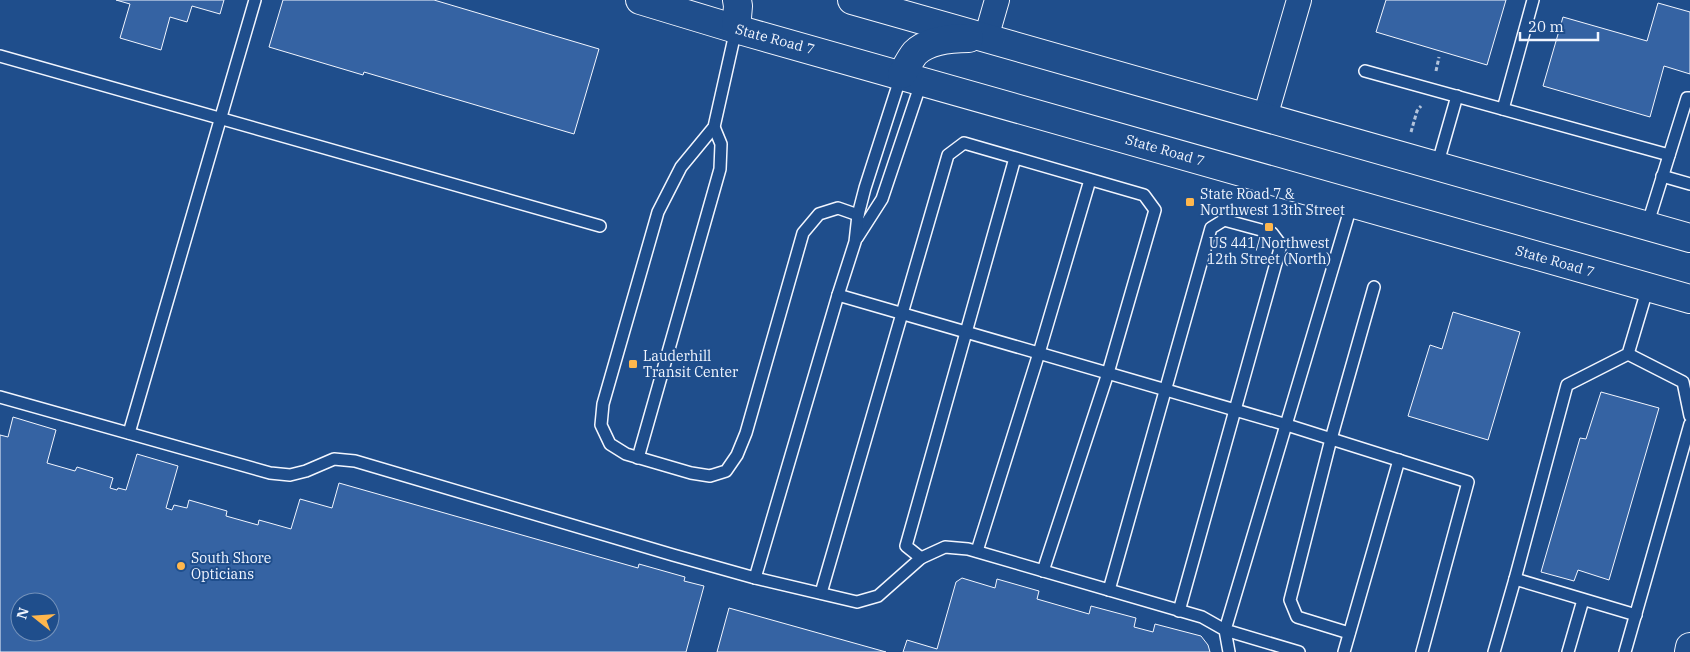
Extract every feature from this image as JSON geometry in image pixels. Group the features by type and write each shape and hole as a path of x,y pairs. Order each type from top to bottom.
{"main road":[{"name":"State Road 7","path":"640,0 736,29 912,77 1690,299"},
{"path":"736,29 737,0"},
{"path":"852,0 1690,238"},
{"path":"912,77 915,53 929,44 950,38 986,38"},
{"path":"1688,652 1690,647"}],"street":[{"path":"986,38 997,0"},
{"path":"1265,117 1299,0"}],"lane":[{"path":"129,433 255,0"},
{"path":"1503,109 1533,0"},
{"path":"736,29 714,127 681,167 658,212 603,404 601,425 610,444 626,454 691,473 710,476 726,471 737,455 746,432 803,233 819,214 838,208 858,215"},
{"path":"0,56 600,226"},
{"path":"1365,71 1669,155"},
{"path":"755,578 855,242 858,215 912,77"},
{"path":"855,242 882,199 912,77"},
{"path":"1438,166 1457,96"},
{"path":"1647,226 1687,98 1690,98"},
{"path":"638,458 720,170 721,144 714,127"},
{"path":"821,593 948,155 964,143 1144,195 1155,210 1108,373 1044,571"},
{"path":"921,558 906,546 1015,158"},
{"path":"1662,176 1690,184"},
{"path":"976,551 1039,353 1090,180"},
{"path":"1229,652 1225,630 1352,203"},
{"path":"1109,590 1211,228 1224,220 1272,233 1281,245 1179,611"},
{"path":"1494,652 1567,386 1628,354 1648,287"},
{"path":"1349,633 1297,617 1290,600 1331,439 1374,288"},
{"path":"838,295 1287,425 1468,482 1422,652"},
{"path":"1628,354 1683,382 1690,416"},
{"path":"0,397 270,473 290,475 306,471 334,459 355,461 755,578 857,602 878,596 921,558 945,547 968,549 1202,618 1225,630 1299,652"},
{"path":"1625,652 1690,424"},
{"path":"1344,652 1399,460"},
{"path":"1515,579 1636,615"},
{"path":"1568,652 1583,600"}],"building":[{"path":"116,0 224,0 220,14 192,6 187,22 170,17 161,50 120,38 130,4"},
{"path":"283,0 434,0 599,49 574,134 364,72 363,75 269,47"},
{"path":"1386,0 1506,0 1487,65 1376,32"},
{"path":"1658,3 1690,12 1690,74 1664,66 1650,117 1543,86 1563,17 1647,41"},
{"path":"1453,312 1520,332 1488,440 1408,416 1430,345 1442,349"},
{"path":"1601,392 1659,408 1609,580 1578,570 1574,581 1541,572 1580,438 1586,439"},
{"path":"13,417 56,430 47,463 75,471 77,467 113,478 110,488 117,490 118,488 126,490 137,454 178,466 166,508 172,510 174,505 187,508 189,500 227,511 226,516 258,525 259,520 291,529 300,499 332,508 339,483 638,568 639,564 685,577 684,581 704,586 686,652 0,652 0,435 8,437"},
{"path":"962,578 995,588 997,579 1039,591 1037,599 1089,614 1091,606 1136,618 1134,627 1153,632 1155,624 1201,636 1208,645 1210,652 903,652 907,640 937,649 956,582"},
{"path":"729,608 886,652 717,652"}],"place":[{"name":"State Road 7 & Northwest 13th Street","path":"1190,202"},
{"name":"US 441/Northwest 12th Street (North)","path":"1269,227"},
{"name":"Lauderhill Transit Center","path":"633,364"},
{"name":"South Shore Opticians","path":"181,566"}]}
